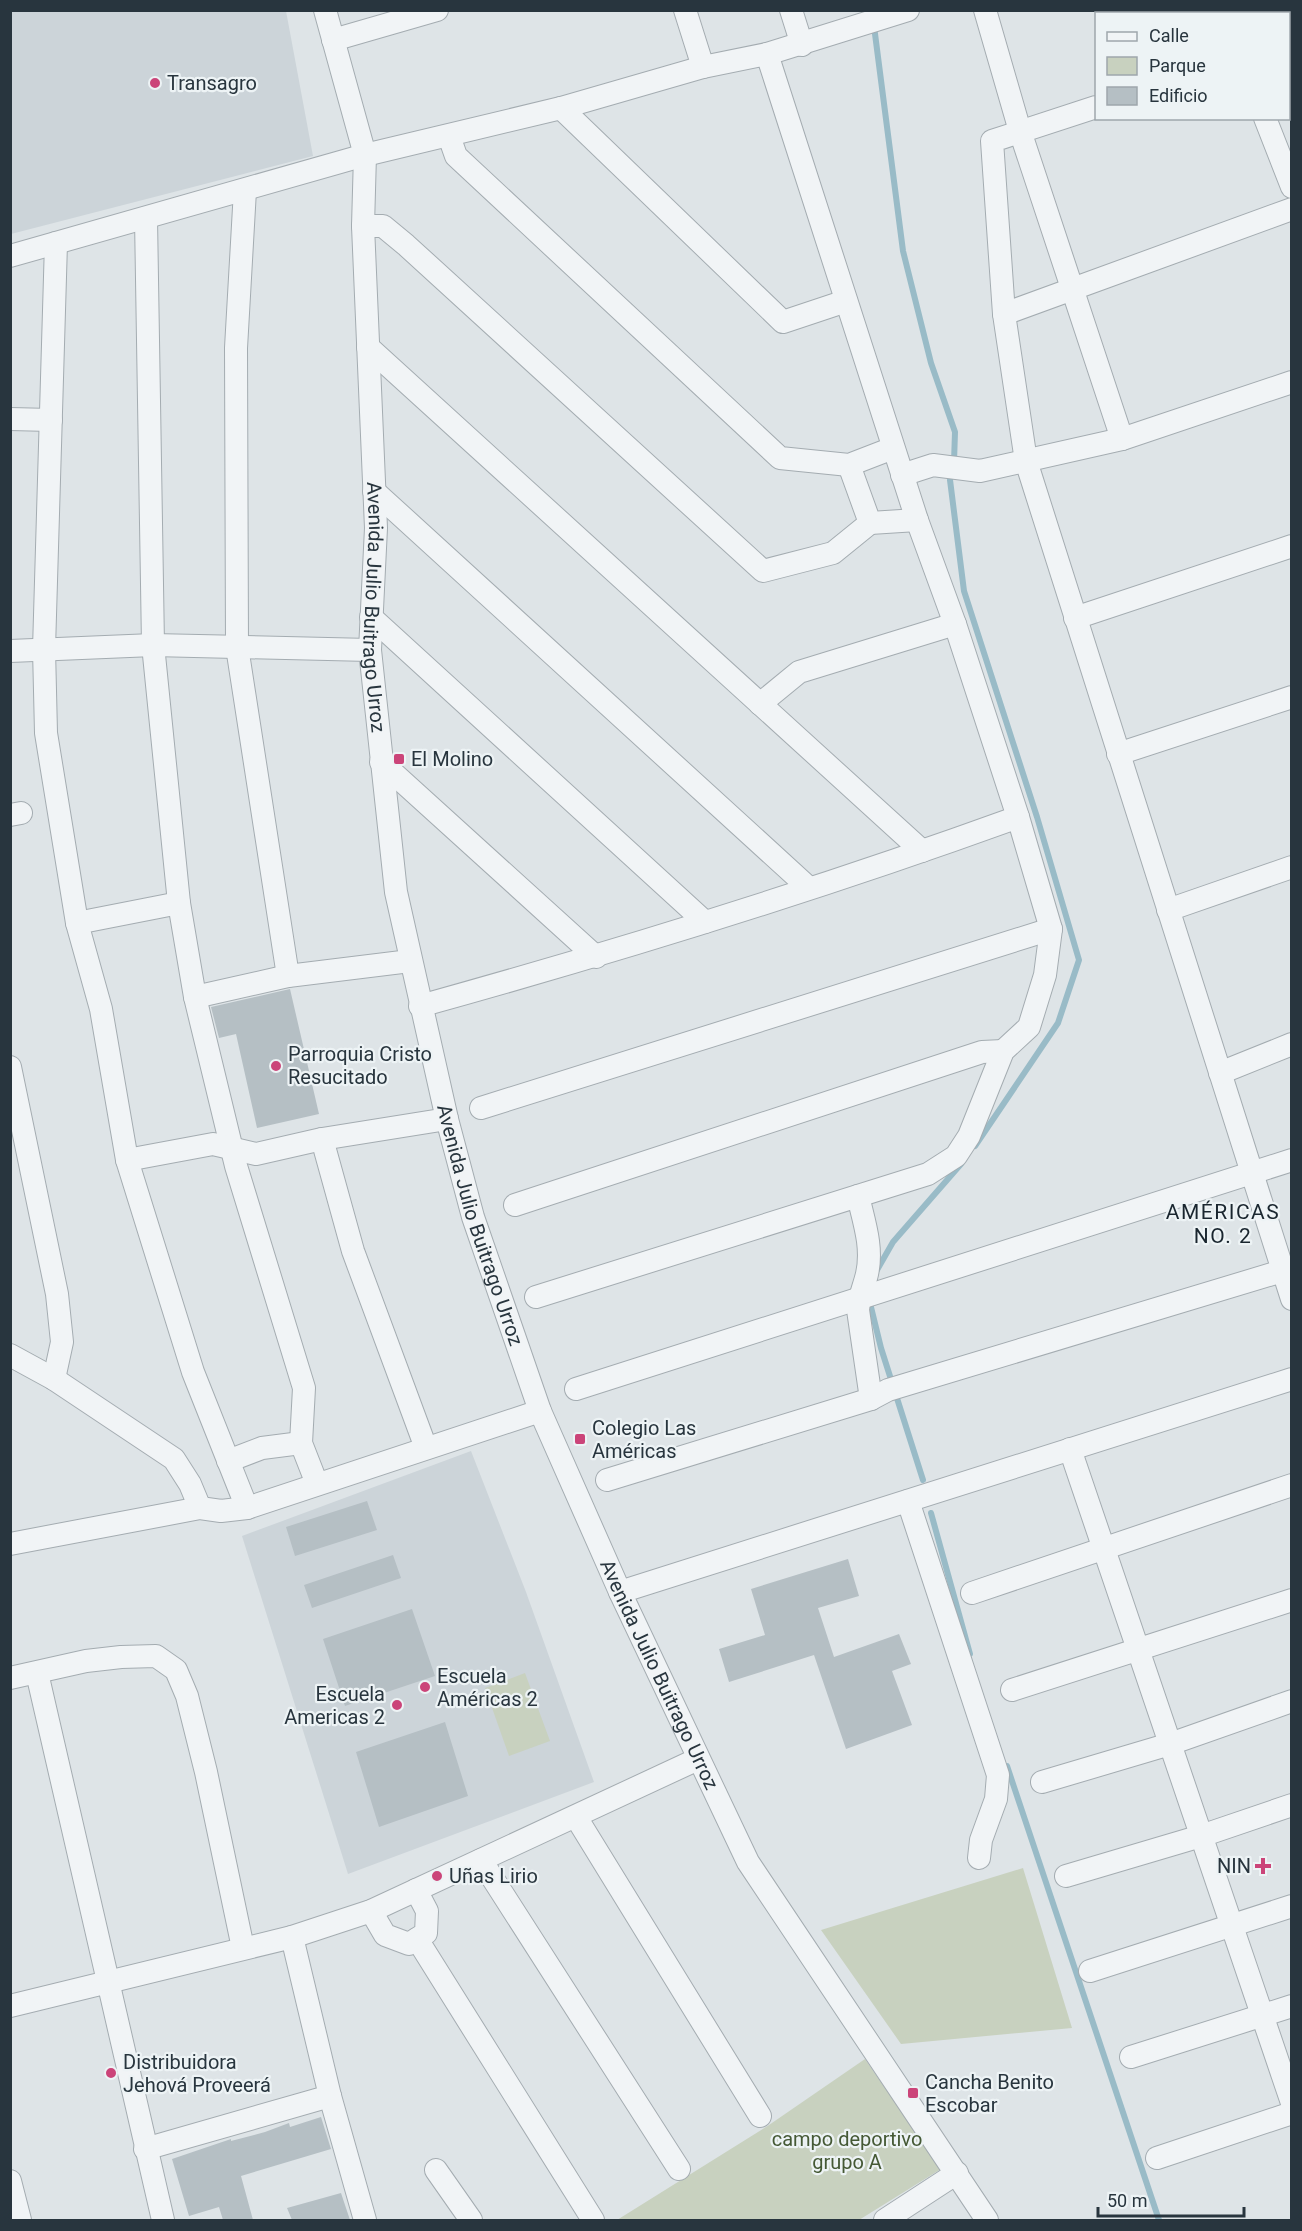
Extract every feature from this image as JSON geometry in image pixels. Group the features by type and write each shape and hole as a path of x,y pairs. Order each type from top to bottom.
{"street":[{"name":"Avenida Julio Buitrago Urroz","path":"325,10 365,155 363,226 376,528 370,650 396,892 420,1006 473,1217 540,1411 637,1588 698,1759 748,1862 987,2220"},
{"path":"333,40 437,10"},
{"path":"686,10 703,67"},
{"path":"791,10 802,45"},
{"path":"10,256 365,155 561,108 703,67 802,45 908,10"},
{"path":"985,10 1020,130 1122,439"},
{"path":"536,1297 928,1174 956,1156 969,1136 1003,1051 1029,1027 1044,975 1051,929 1018,817 955,624 893,448 767,54"},
{"path":"1095,107 992,141 1004,314 1026,461 1251,1173 1287,1269 1292,1299"},
{"path":"561,108 783,322 846,301"},
{"path":"1266,120 1292,188"},
{"path":"449,136 456,156 780,458 849,465 893,448"},
{"path":"245,190 236,348 237,647 288,976"},
{"path":"1004,314 1292,209"},
{"path":"146,218 153,645 179,903 195,997 233,1150 304,1388 301,1443 317,1484"},
{"path":"363,226 383,226 406,245 764,571 833,553 870,523 917,520"},
{"path":"56,243 44,649 46,733 77,923 101,1009 127,1160 193,1372 247,1508"},
{"path":"368,347 922,851"},
{"path":"902,475 933,465 980,471 1122,439 1292,382"},
{"path":"10,418 51,420"},
{"path":"849,465 870,523"},
{"path":"374,491 809,888"},
{"path":"1075,618 1292,546"},
{"path":"371,617 705,922"},
{"path":"760,704 799,672 955,624"},
{"path":"10,651 153,645 370,650"},
{"path":"1118,754 1292,698"},
{"path":"381,762 596,957"},
{"path":"420,1006 596,957 922,851 1018,817"},
{"path":"1168,910 1292,867"},
{"path":"77,923 179,903"},
{"path":"481,1108 1051,929"},
{"path":"195,997 288,976 411,961"},
{"path":"1220,1073 1292,1044"},
{"path":"515,1205 982,1052 1003,1051"},
{"path":"10,1067 57,1294 62,1342 54,1378"},
{"path":"127,1160 213,1144 256,1154 322,1139 447,1119"},
{"path":"322,1139 353,1251 426,1448"},
{"path":"576,1389 1292,1160"},
{"path":"858,1196 869,1242 867,1274 858,1310 879,1394"},
{"path":"607,1480 910,1384 1287,1269"},
{"path":"10,1355 54,1378 174,1459 190,1484 200,1508"},
{"path":"637,1588 1292,1379"},
{"path":"10,1544 200,1508 221,1511 247,1508 540,1411"},
{"path":"228,1461 262,1448 301,1443"},
{"path":"1070,1449 1292,2103"},
{"path":"972,1593 1292,1485"},
{"path":"908,1501 998,1775 996,1799 981,1840 979,1858"},
{"path":"1012,1690 1292,1600"},
{"path":"10,1678 86,1661 121,1657 156,1656 176,1670 187,1696 206,1772 243,1948"},
{"path":"37,1673 163,2220"},
{"path":"1042,1782 1170,1744 1292,1701"},
{"path":"10,2006 292,1937 371,1911 698,1759"},
{"path":"1066,1876 1201,1836 1292,1804"},
{"path":"576,1817 760,2116"},
{"path":"481,1860 679,2169"},
{"path":"371,1911 385,1935 409,1944 426,1933 427,1911 416,1890"},
{"path":"1090,1971 1292,1906"},
{"path":"292,1937 330,2096 364,2220"},
{"path":"417,1939 593,2220"},
{"path":"1131,2057 1292,2006"},
{"path":"146,2149 330,2096"},
{"path":"1157,2158 1292,2113"},
{"path":"436,2170 471,2220"},
{"path":"885,2220 957,2173"},
{"path":"10,2181 20,2220"}],"shaded area":[{"name":"Transagro","path":"11,10 286,11 313,156 11,234"},
{"name":"Escuela Américas 2","path":"471,1451 526,1592 594,1782 348,1874 242,1536"}],"green space":[{"path":"525,1673 550,1741 509,1756 485,1688"},
{"path":"1023,1868 1072,2028 901,2044 821,1930"},
{"name":"campo deportivo grupo A","path":"865,2059 941,2169 859,2220 617,2220 769,2125"}],"building":[{"name":"Parroquia Cristo Resucitado","path":"290,989 319,1114 257,1128 236,1034 219,1038 211,1007"},
{"path":"367,1501 377,1530 295,1556 286,1527"},
{"path":"393,1555 401,1578 312,1608 304,1585"},
{"path":"848,1559 859,1596 818,1608 834,1657 899,1634 911,1664 892,1671 912,1725 846,1749 814,1655 729,1682 719,1649 765,1635 751,1589"},
{"path":"412,1609 435,1676 345,1706 323,1639"},
{"path":"445,1722 468,1796 379,1827 356,1752"},
{"path":"321,2117 331,2149 241,2176 253,2220 223,2220 219,2207 189,2216 172,2159 231,2139 231,2141 265,2132 289,2123 290,2127"},
{"path":"341,2193 350,2220 292,2220 287,2208"}],"waterway":[{"path":"874,26 903,251 931,363 955,432 954,462"},
{"path":"952,472 950,480 964,591 1037,817 1079,960 1058,1023 975,1146"},
{"path":"877,1270 893,1242 961,1164"},
{"path":"869,1299 881,1348 923,1480"},
{"path":"931,1513 970,1654"},
{"path":"1007,1766 1159,2220"}],"place":[{"name":"Transagro","path":"155,83"},
{"name":"El Molino","path":"399,759"},
{"name":"Parroquia Cristo Resucitado","path":"276,1066"},
{"name":"Colegio Las Américas","path":"580,1439"},
{"name":"Escuela Américas 2","path":"425,1687"},
{"name":"Escuela Americas 2","path":"397,1705"},
{"name":"NIN","path":"1263,1866"},
{"name":"Uñas Lirio","path":"437,1876"},
{"name":"Distribuidora Jehová Proveerá","path":"111,2073"},
{"name":"Cancha Benito Escobar","path":"913,2093"}],"district":[{"name":"AMÉRICAS NO. 2","path":"1223,1224"}]}
